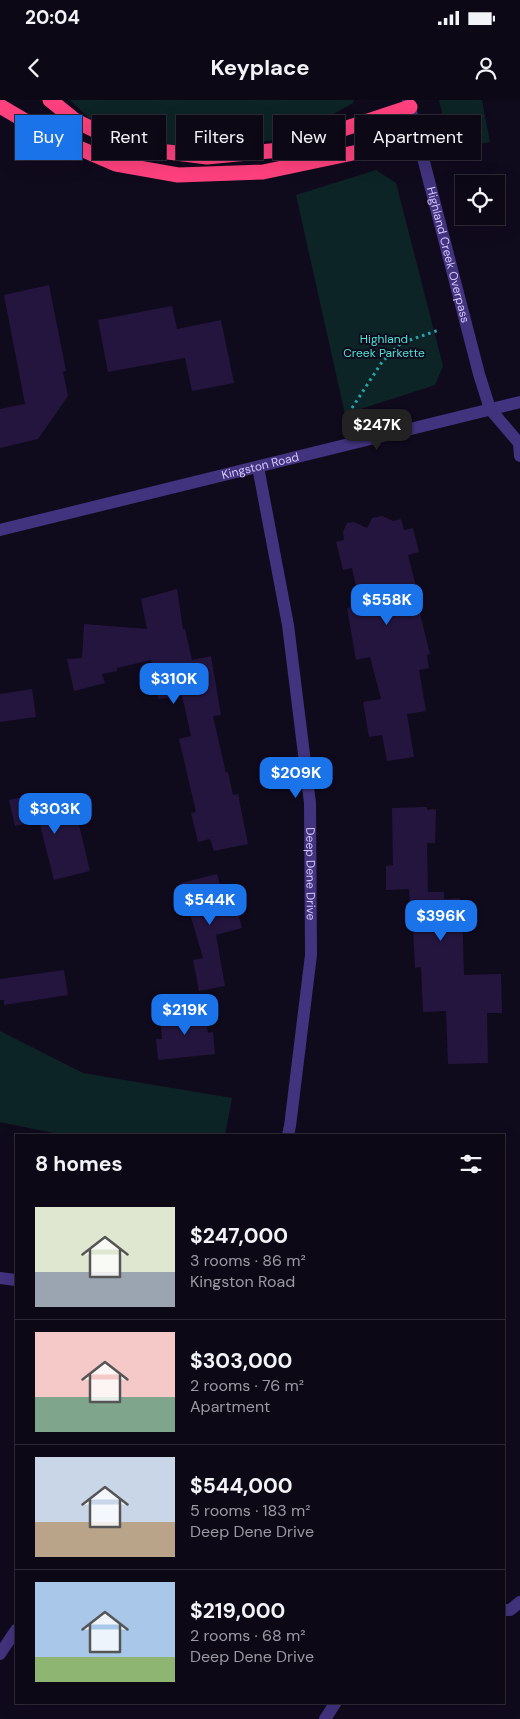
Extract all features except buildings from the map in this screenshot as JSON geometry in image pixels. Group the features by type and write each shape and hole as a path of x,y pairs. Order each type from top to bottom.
{"highway":[{"path":"50,100 76,121 129,147 208,157 280,150 409,104"},
{"path":"0,106 49,135 116,164 178,175 263,172 355,153"}],"street":[{"name":"Highland Creek Overpass","path":"424,160 479,374 490,409"},
{"name":"Kingston Road","path":"0,530 520,402"},
{"path":"490,409 519,443 520,456"},
{"name":"Deep Dene Drive","path":"258,467 288,626 310,803 311,955 288,1134"},
{"path":"0,1278 15,1280"},
{"path":"505,1610 510,1610 520,1602"},
{"path":"0,1654 15,1632"},
{"path":"325,1719 335,1704"}],"path":[{"path":"352,408 382,362 401,343 439,330"}],"green space":[{"path":"70,100 354,100 353,103 331,115 273,115 273,140 263,141 263,115 176,115 176,146 166,143 166,115 92,115 92,121"},
{"path":"439,100 482,100 490,142 481,144 481,115 443,115"},
{"name":"Highland Creek Parkette","path":"376,170 396,183 443,366 435,385 345,414 296,195"},
{"path":"0,1031 83,1073 232,1098 225,1134 58,1134 0,1122"}]}
